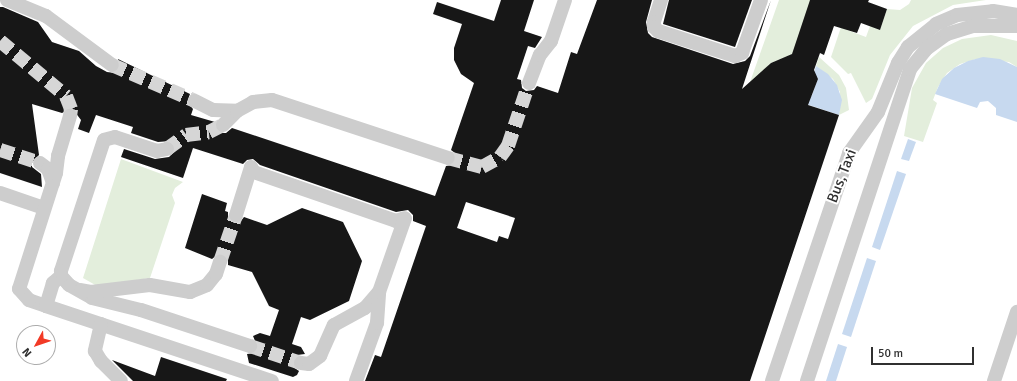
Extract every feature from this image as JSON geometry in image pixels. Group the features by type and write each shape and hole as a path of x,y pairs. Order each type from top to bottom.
{"street":[{"path":"7,0 46,16 112,65"},
{"path":"529,83 540,55 551,41 565,0"},
{"path":"661,0 654,22 654,27 658,31 735,56 742,53 759,4"},
{"name":"Bus, Taxi","path":"772,381 849,153 878,112 898,63 908,47 925,32 958,15 993,11 1017,15"},
{"path":"807,381 910,69 926,49 947,34 985,26 1017,26"},
{"path":"985,26 1017,35"},
{"path":"223,125 237,111 253,102 272,100 448,158"},
{"path":"195,101 213,110 237,111"},
{"path":"70,116 53,182 19,288 29,300 272,381"},
{"path":"46,306 53,283 61,276 63,263 104,140 115,137 157,151 167,148"},
{"path":"40,163 48,169 53,182"},
{"path":"236,215 251,167 254,172 396,221 405,218 379,292 374,329 356,381"},
{"path":"0,193 44,208"},
{"path":"74,289 91,292 150,284 190,292 207,285 216,274 220,262"},
{"path":"61,276 64,281 74,289 92,298 141,310 250,346"},
{"path":"301,364 309,364 322,354 334,325 368,305 379,292"},
{"path":"994,381 1017,312"},
{"path":"353,314 362,315 369,321 374,329"},
{"path":"101,324 95,351 101,361 121,381"}],"green space":[{"path":"779,0 811,0 793,54 771,63 749,85"},
{"path":"850,0 847,30 866,37 870,26 880,29 887,9 900,10 909,4 911,0 986,0 953,5 913,26 890,55 872,99 866,103 851,73 848,74 831,57"},
{"path":"991,35 1017,41 1017,67 1009,62 976,59 960,64 947,73 938,87 933,100 937,103 923,142 904,136 912,88 926,63 943,48 962,39"},
{"path":"819,57 839,75 846,88 849,110 839,115 840,92 833,79 816,66"},
{"path":"121,159 183,182 175,188 172,195 175,203 150,278 97,286 83,278"}],"water":[{"path":"983,57 1000,59 1017,67 1017,122 996,115 996,108 988,101 980,102 977,108 935,94 942,79 954,68 968,61"},
{"path":"816,66 828,74 837,85 842,100 839,115 803,103 812,95 818,78 813,75"},
{"path":"908,139 916,142 909,161 901,159"},
{"path":"897,171 906,174 880,250 872,247"},
{"path":"867,258 876,261 851,337 842,334"},
{"path":"838,344 847,347 836,381 826,381"}],"building":[{"path":"501,0 534,0 524,31 542,37 535,48 528,46 517,79 521,80 522,88 526,91 534,90 537,86 558,93 571,52 577,54 597,0 652,0 646,22 648,33 652,37 733,64 745,61 750,56 771,0 742,89 771,63 792,54 810,0 869,0 868,2 887,9 880,30 861,23 857,33 834,26 824,55 820,53 814,70 818,79 808,105 839,115 750,381 365,381 375,355 381,357 426,226 413,221 413,215 408,210 396,212 260,165 253,159 247,160 243,164 193,148 183,178 121,157 124,149 155,159 169,157 175,151 175,147 170,141 158,142 131,133 133,127 96,115 89,133 78,129 81,120 72,108 62,113 32,104 39,155 32,162 32,167 41,174 42,187 0,173 0,7 38,22 52,42 79,51 96,66 107,72 115,73 119,70 120,66 118,59 190,94 187,102 193,109 191,115 215,122 215,128 220,133 226,133 232,128 435,196 446,166 453,165 456,160 455,153 451,150 474,83 461,74 454,60 454,48 462,24 433,14 437,2 494,21","holes":["466,202 515,218 508,239 499,236 497,242 457,228"]},
{"path":"669,0 752,0 735,47 663,24"},
{"path":"202,194 227,203 225,211 228,212 228,217 234,223 241,221 244,217 267,225 302,208 343,222 362,261 349,301 310,320 301,317 292,344 301,347 305,354 297,355 293,362 293,367 299,371 297,375 293,377 249,363 247,354 255,353 258,348 253,336 260,333 270,336 279,310 269,306 252,272 228,265 228,260 223,254 218,254 212,259 185,248"},
{"path":"161,357 227,379 226,381 133,381 112,360 155,376"}],"tunnel":[{"path":"0,41 66,96 71,109 70,116"},
{"path":"112,65 195,101"},
{"path":"448,158 482,167 500,157 508,146 529,83"},
{"path":"167,149 186,135 209,132 223,125"},
{"path":"0,150 40,163"},
{"path":"220,262 236,215"},
{"path":"250,346 301,363"}]}
